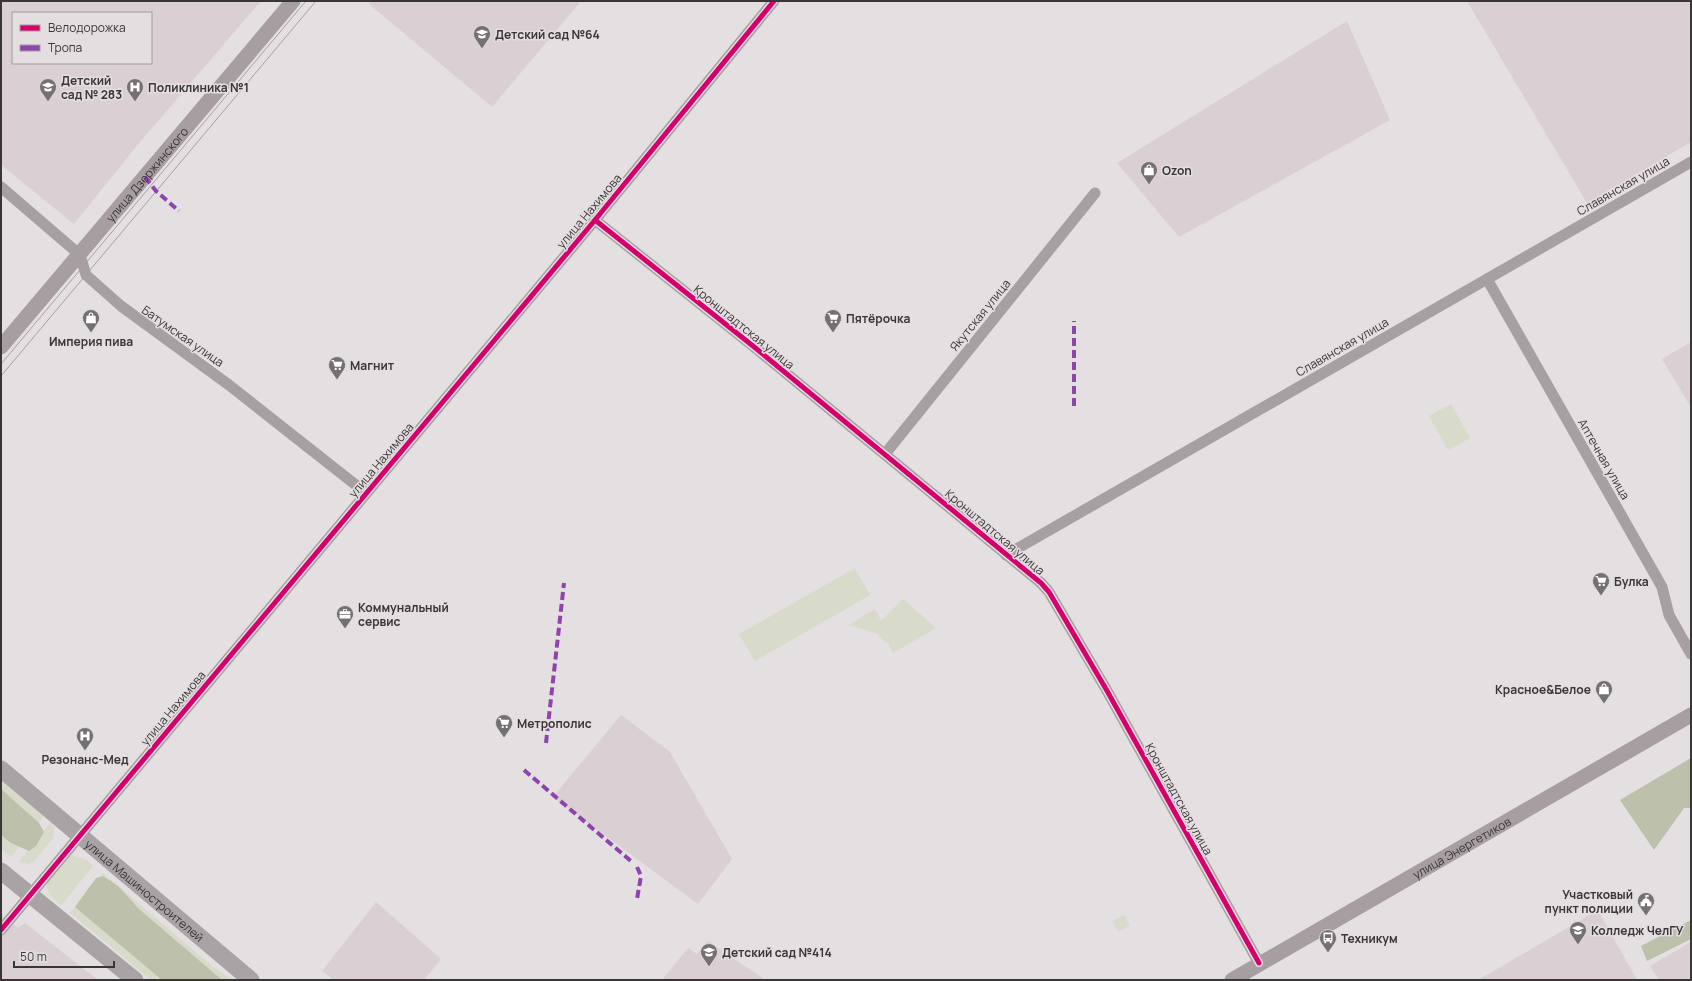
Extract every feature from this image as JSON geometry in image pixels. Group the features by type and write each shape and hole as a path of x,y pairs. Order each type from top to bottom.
{"main road":[{"name":"улица Машиностроителей","path":"1,769 251,980"},
{"path":"1,871 135,980"}],"street":[{"name":"улица Дзержинского","path":"1,347 293,1"},
{"name":"улица Нахимова","path":"1,930 595,220 774,1"},
{"name":"Славянская улица","path":"1006,555 1691,162"},
{"path":"1,186 80,255"},
{"name":"Якутская улица","path":"885,454 1095,193"},
{"name":"Кронштадтская улица","path":"595,220 885,454 1041,583 1048,592 1106,689 1260,963"},
{"name":"Батумская улица","path":"80,255 86,275 121,306 229,385 366,493"},
{"name":"Аптечная улица","path":"1487,279 1662,586 1669,615 1691,654"},
{"name":"улица Энергетиков","path":"1232,980 1691,715"}],"shaded area":[{"path":"1,1 261,1 140,142 74,224 1,165"},
{"name":"Детский сад №64","path":"371,1 581,1 492,107 369,4"},
{"path":"1467,1 1691,1 1691,142 1587,203"},
{"path":"1347,21 1390,120 1179,237 1117,163"},
{"path":"1691,342 1691,407 1662,359"},
{"path":"621,715 670,752 732,859 698,904 553,797"},
{"path":"376,902 441,959 424,980 334,980 322,971"},
{"name":"Колледж ЧелГУ","path":"1598,910 1637,980 1478,980"},
{"path":"1,915 18,928 25,923 98,980 1,980 1,946 3,944 1,943"},
{"name":"Детский сад №414","path":"708,941 765,980 662,980 688,948 697,954"},
{"path":"1691,942 1691,980 1659,980 1650,966"}],"green space":[{"path":"1451,404 1470,438 1448,450 1429,416"},
{"path":"855,568 870,595 755,661 739,634"},
{"path":"903,599 936,628 893,653 888,643 883,641 878,634 848,625 875,609 881,621"},
{"path":"1691,758 1691,808 1684,808 1654,850 1620,800"},
{"path":"1,780 44,816 11,857 1,849"},
{"path":"1,789 39,823 44,832 36,846 29,851 11,843 1,835"},
{"path":"51,822 54,828 53,838 34,861 29,864 19,862"},
{"path":"72,855 87,860 93,866 61,906 50,895 47,888 47,882 65,857"},
{"path":"103,873 213,967 233,980 151,980 70,913"},
{"path":"103,876 118,886 139,909 222,980 162,980 75,907 96,878"},
{"path":"1124,915 1130,926 1118,932 1112,921"},
{"path":"1691,920 1691,939 1647,961 1641,946"}],"tram line":[{"path":"1,364 306,1"},
{"path":"1,376 316,1"}],"marked path":[{"path":"145,177 156,191 179,211"},
{"path":"1074,321 1074,406"},
{"path":"546,743 564,583"},
{"path":"524,770 632,862"},
{"path":"637,867 641,876 637,899"}],"cycle path":[{"path":"1,930 595,220 774,1"},
{"path":"595,220 753,346 1041,583 1049,592 1106,689 1259,963"}],"place":[{"name":"Детский сад №64","path":"482,49"},
{"name":"Детский сад № 283","path":"48,102"},
{"name":"Поликлиника №1","path":"135,102"},
{"name":"Ozon","path":"1149,185"},
{"name":"Империя пива","path":"91,333"},
{"name":"Пятёрочка","path":"833,333"},
{"name":"Магнит","path":"337,380"},
{"name":"Булка","path":"1601,596"},
{"name":"Коммунальный сервис","path":"345,629"},
{"name":"Красное&Белое","path":"1604,704"},
{"name":"Метрополис","path":"504,738"},
{"name":"Резонанс-Мед","path":"85,751"},
{"name":"Участковый пункт полиции","path":"1646,916"},
{"name":"Колледж ЧелГУ","path":"1578,945"},
{"name":"Техникум","path":"1328,953"},
{"name":"Детский сад №414","path":"709,967"}]}
